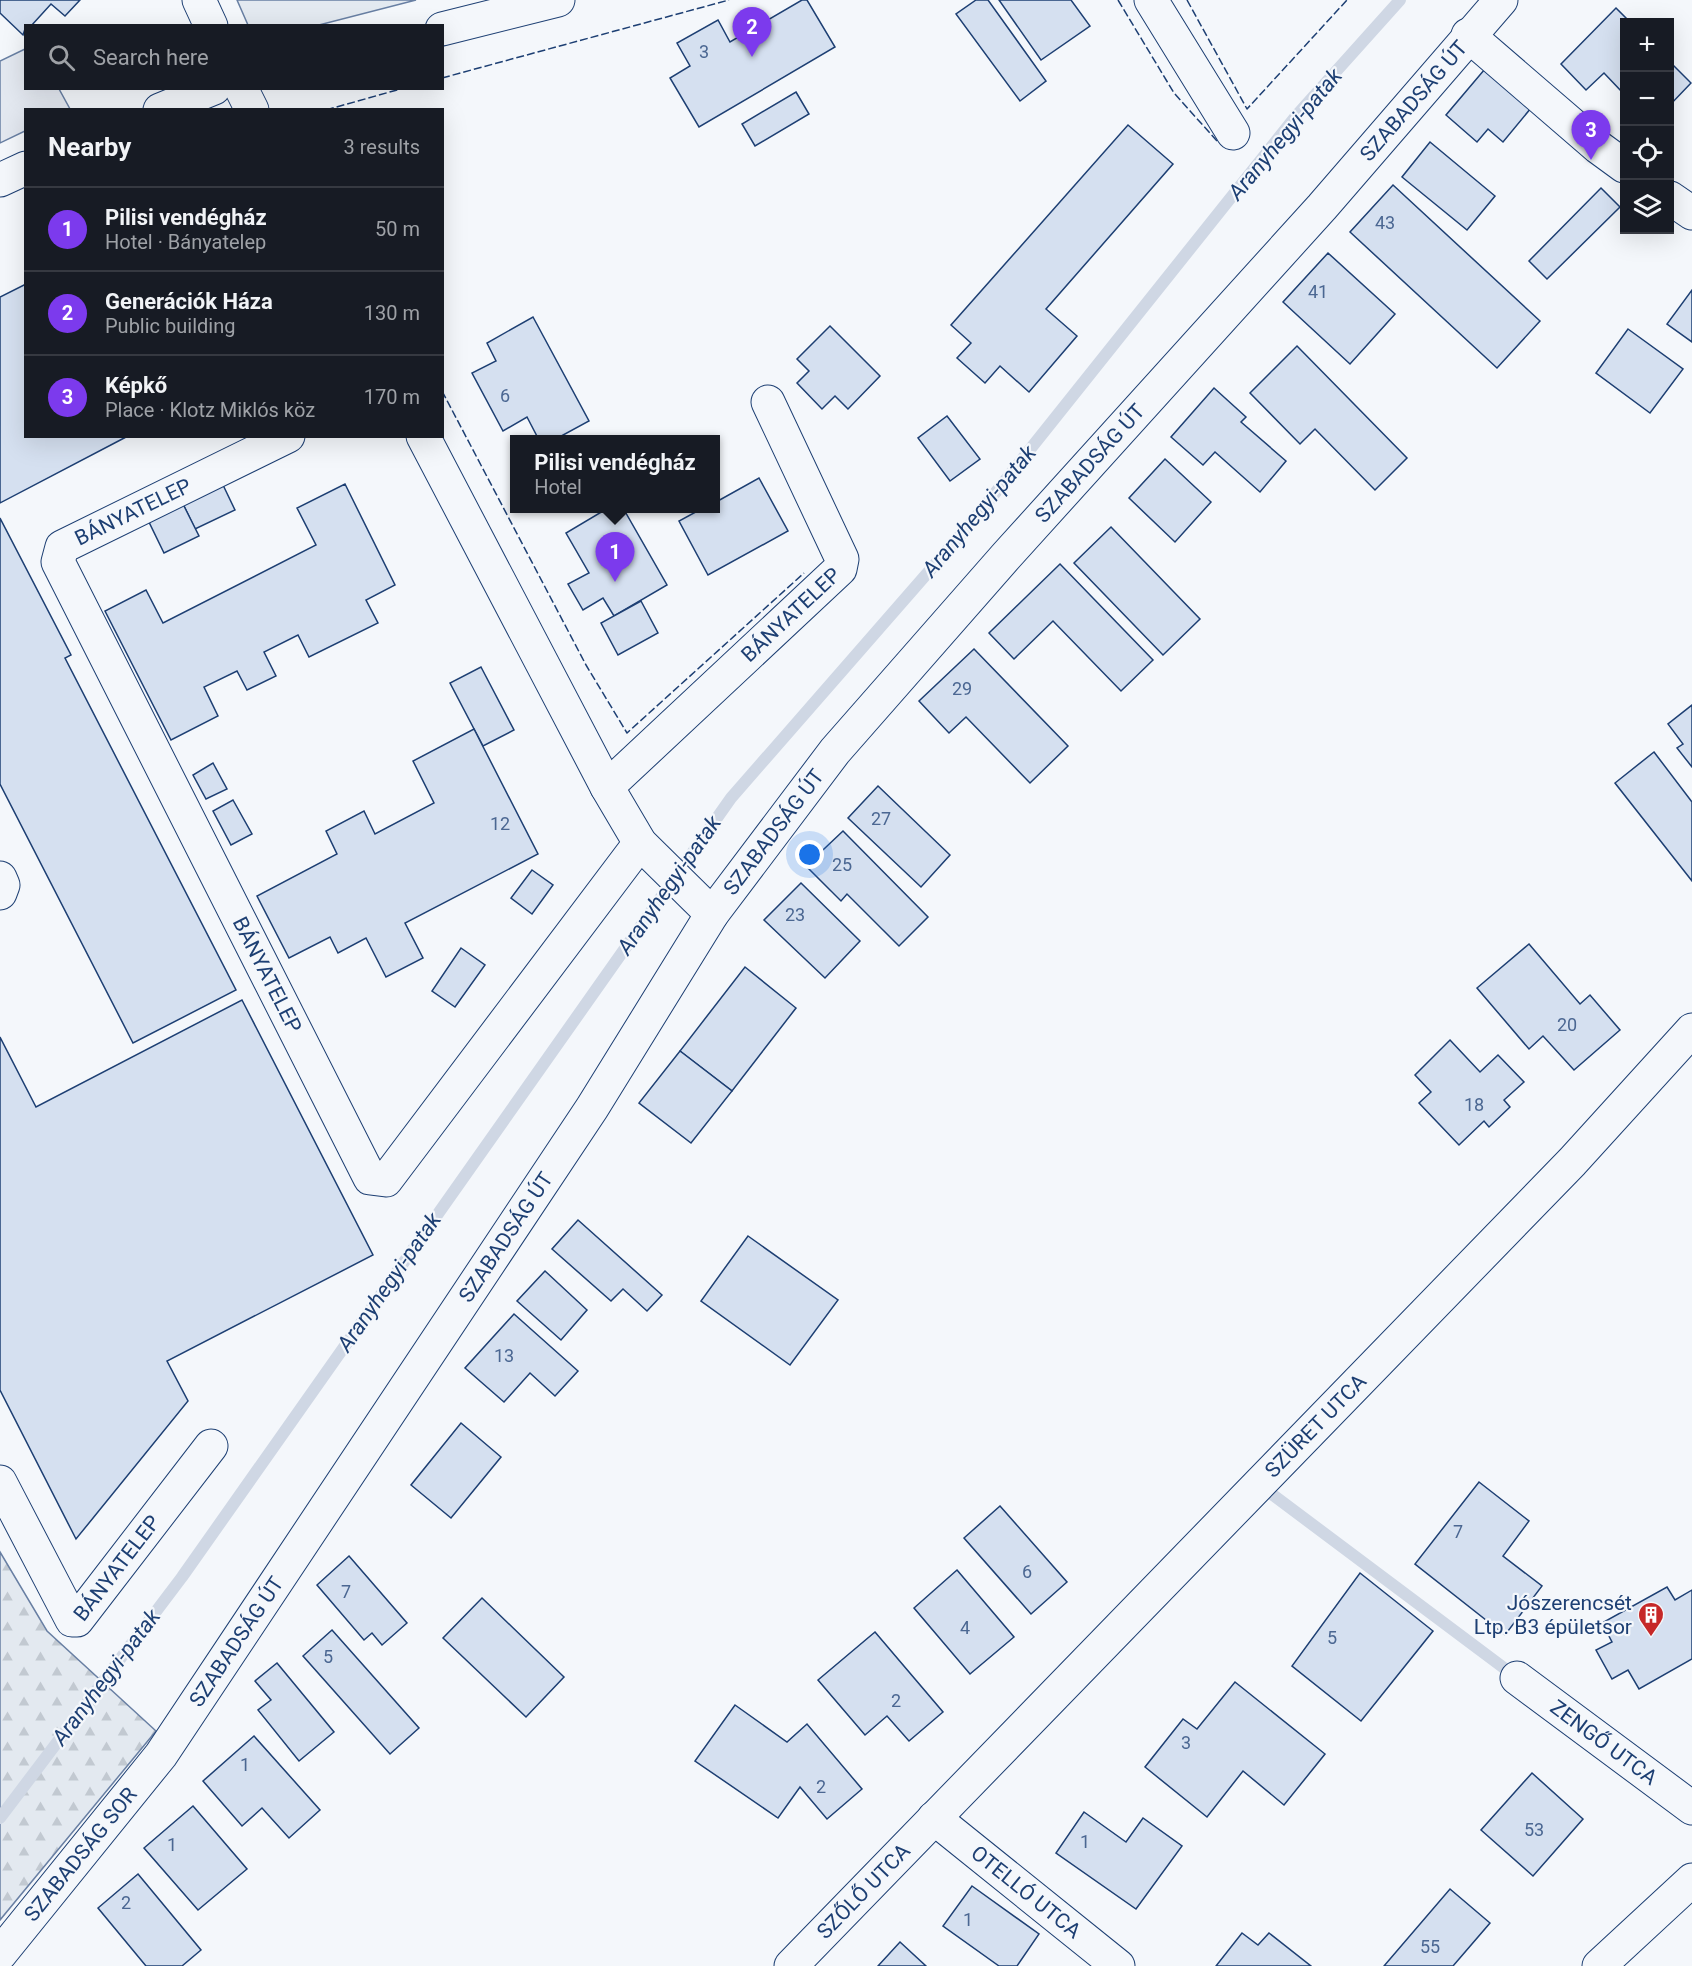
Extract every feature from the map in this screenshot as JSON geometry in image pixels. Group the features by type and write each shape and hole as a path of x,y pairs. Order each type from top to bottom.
{"street":[{"path":"199,0 210,24"},
{"path":"444,28 558,0"},
{"path":"1151,0 1233,133"},
{"name":"SZABADSÁG ÚT","path":"161,1755 592,1108 708,910 835,752 1007,555 1322,207 1468,35 1501,0"},
{"path":"1468,35 1598,147 1620,163"},
{"path":"165,108 209,90"},
{"path":"242,90 251,108"},
{"path":"0,180 24,169"},
{"path":"1674,201 1692,213"},
{"name":"BÁNYATELEP","path":"607,787 840,569 842,559 768,402"},
{"name":"BÁNYATELEP","path":"284,438 62,547 58,562 370,1178 386,1180 647,849"},
{"path":"424,438 607,787 647,849 708,910"},
{"path":"0,878 3,885 0,893"},
{"name":"SZÜRET UTCA","path":"934,1818 1572,1162 1692,1030"},
{"name":"BÁNYATELEP","path":"0,1482 72,1620 77,1620 211,1446"},
{"name":"ZENGŐ UTCA","path":"1516,1678 1692,1808"},
{"name":"SZABADSÁG SOR","path":"0,1954 161,1755"},
{"name":"SZŐLŐ UTCA","path":"791,1966 934,1818"},
{"name":"OTELLÓ UTCA","path":"934,1818 1118,1966"},
{"path":"1599,1966 1692,1880"}],"green space":[{"path":"237,0 416,0 323,24 248,24"},
{"path":"0,1552 47,1631 156,1731 0,1920"}],"shaded area":[{"path":"24,49 24,90 60,90 69,108 24,108 24,131 0,143 0,61"}],"building":[{"path":"0,0 80,0 65,16 51,4 33,24 24,24 23,35 0,13"},
{"path":"802,0 807,0 835,47 699,127 670,78 690,66 677,43 718,20 730,42"},
{"path":"976,0 988,0 1046,81 1020,101 956,14"},
{"path":"999,0 1071,0 1090,26 1041,60"},
{"path":"1616,8 1626,18 1620,18 1620,90 1604,73 1586,90 1561,64"},
{"path":"1490,63 1536,102 1503,142 1488,129 1477,142 1446,115"},
{"path":"1674,66 1691,83 1674,101"},
{"path":"796,92 809,114 755,146 742,124"},
{"path":"1128,125 1173,164 1046,309 1077,336 1029,392 1000,366 985,383 957,358 971,343 951,325"},
{"path":"1430,142 1495,196 1467,230 1402,177"},
{"path":"1393,185 1540,321 1497,368 1350,232"},
{"path":"1601,188 1620,207 1547,279 1529,261"},
{"path":"1328,253 1395,314 1350,364 1283,302"},
{"path":"24,285 24,438 124,438 0,503 0,297"},
{"path":"1692,290 1692,342 1667,324"},
{"path":"533,317 589,421 563,435 536,435 527,417 503,431 472,373 496,361 487,343"},
{"path":"830,326 880,376 848,409 835,396 822,409 797,383 809,371 797,359"},
{"path":"1628,329 1683,369 1650,413 1596,373"},
{"path":"1297,346 1407,458 1375,490 1315,429 1300,444 1250,393"},
{"path":"1214,388 1246,417 1241,422 1286,461 1260,492 1215,452 1203,465 1171,437"},
{"path":"947,416 980,459 950,481 918,438"},
{"path":"1165,459 1211,502 1175,542 1129,498"},
{"path":"759,478 788,531 708,575 679,521 694,513 720,513 720,500"},
{"path":"345,484 395,585 366,600 378,623 309,657 298,635 264,652 276,676 247,690 237,671 204,687 218,716 171,740 105,611 146,590 163,623 316,545 297,508"},
{"path":"223,485 235,510 195,529 183,504"},
{"path":"183,504 199,536 164,553 148,520"},
{"path":"600,513 626,513 667,585 614,616 603,598 583,610 568,584 589,573 566,533"},
{"path":"0,518 71,655 65,658 236,990 133,1043 0,784"},
{"path":"1111,527 1200,619 1163,655 1074,563"},
{"path":"1060,564 1153,660 1121,691 1053,621 1014,659 989,633"},
{"path":"641,601 658,633 618,655 601,623"},
{"path":"974,649 1068,746 1030,783 966,717 949,733 919,701"},
{"path":"481,667 514,730 483,746 450,683"},
{"path":"1692,705 1692,767 1677,748 1683,744 1668,724"},
{"path":"474,729 538,854 405,923 423,958 386,977 366,938 338,953 330,937 289,958 257,896 337,854 326,831 364,811 375,834 434,803 413,761"},
{"path":"1654,752 1692,802 1692,881 1615,783"},
{"path":"213,763 227,789 206,799 193,775"},
{"path":"878,786 950,855 921,887 848,818"},
{"path":"233,800 252,834 231,845 213,811"},
{"path":"843,831 928,917 899,946 847,894 841,901 806,866"},
{"path":"532,870 553,885 532,914 511,898"},
{"path":"801,883 860,941 825,978 764,920"},
{"path":"1529,944 1580,1004 1590,995 1620,1030 1574,1070 1543,1036 1529,1049 1477,988"},
{"path":"461,948 485,965 455,1007 432,991"},
{"path":"745,967 796,1008 732,1091 680,1051"},
{"path":"242,1000 373,1255 167,1361 188,1401 76,1539 0,1390 0,1037 36,1107"},
{"path":"1450,1040 1480,1072 1498,1055 1524,1082 1504,1100 1510,1107 1489,1127 1484,1121 1459,1145 1419,1103 1431,1092 1415,1075"},
{"path":"680,1051 732,1091 691,1143 639,1103"},
{"path":"578,1220 662,1295 647,1311 623,1289 611,1301 552,1249"},
{"path":"748,1236 838,1300 790,1365 701,1301"},
{"path":"545,1271 587,1310 561,1340 517,1301"},
{"path":"514,1314 578,1371 555,1396 530,1373 504,1402 465,1368"},
{"path":"461,1423 501,1457 451,1518 411,1485"},
{"path":"1479,1482 1529,1521 1503,1556 1542,1586 1505,1635 1415,1564"},
{"path":"1000,1506 1067,1582 1031,1614 964,1538"},
{"path":"349,1556 407,1623 382,1645 372,1633 364,1640 317,1585"},
{"path":"957,1570 1014,1637 970,1674 914,1608"},
{"path":"1360,1573 1433,1631 1361,1721 1292,1666"},
{"name":"Jószerencsét Ltp. B3 épületsor","path":"1667,1587 1675,1600 1692,1590 1692,1659 1639,1689 1628,1670 1612,1679 1596,1650 1612,1642 1602,1623"},
{"path":"482,1598 564,1677 526,1717 443,1638"},
{"path":"332,1630 419,1728 390,1754 303,1656"},
{"path":"875,1632 943,1712 909,1741 887,1716 865,1735 818,1680"},
{"path":"277,1663 334,1732 299,1761 258,1710 271,1700 255,1681"},
{"path":"1235,1682 1325,1754 1284,1805 1243,1771 1207,1817 1145,1767 1183,1719 1197,1729"},
{"path":"735,1705 787,1742 807,1724 862,1789 827,1819 800,1787 778,1818 695,1761"},
{"path":"254,1736 320,1810 289,1838 262,1808 242,1826 203,1781"},
{"path":"1532,1773 1583,1819 1533,1876 1481,1830"},
{"path":"193,1806 247,1869 198,1910 144,1848"},
{"path":"1084,1812 1126,1842 1143,1818 1182,1846 1136,1909 1056,1853"},
{"path":"138,1874 201,1950 182,1966 146,1966 98,1908"},
{"path":"972,1886 1039,1934 1017,1966 999,1966 943,1926"},
{"path":"1450,1889 1490,1923 1453,1966 1384,1966"},
{"path":"1242,1933 1258,1945 1269,1933 1311,1966 1216,1966"},
{"path":"900,1942 926,1966 878,1966"}],"waterway":[{"name":"Aranyhegyi-patak","path":"0,1818 182,1577 731,798 972,522 1296,116 1400,0"},
{"path":"1261,1486 1516,1677"}],"fence":[{"path":"444,77 729,0"},
{"path":"1118,0 1174,93 1217,141"},
{"path":"1187,0 1247,109 1347,0"},
{"path":"333,108 397,90"},
{"path":"444,395 586,665 627,733 804,573"}],"place":[{"name":"Generációk Háza","path":"752,57"},
{"name":"Képkő","path":"1591,160"},
{"name":"Pilisi vendégház","path":"615,582"},
{"name":"Jószerencsét Ltp. B3 épületsor","path":"1651,1638"}]}
